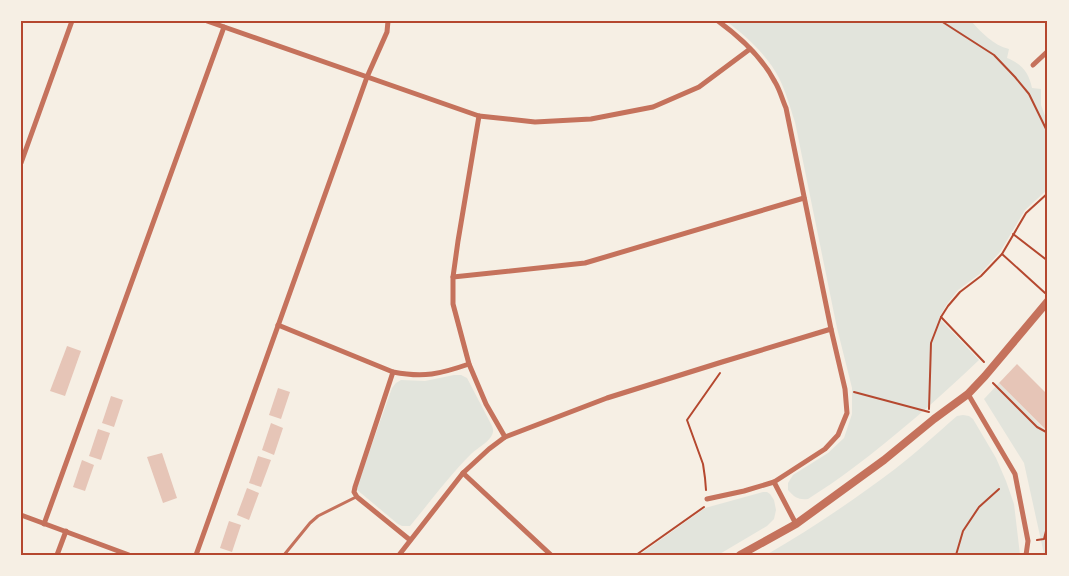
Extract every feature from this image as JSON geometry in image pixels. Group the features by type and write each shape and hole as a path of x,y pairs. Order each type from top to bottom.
{"street":[{"path":"21,163 72,21"},
{"path":"207,21 479,116 535,122 591,119 653,107 699,86 750,49"},
{"path":"196,555 367,77 387,32 388,21"},
{"path":"707,499 774,482 825,449 838,434 847,413 846,389 831,329 786,108 776,82 764,65 736,34 718,21"},
{"path":"44,524 224,27"},
{"path":"1032,65 1048,50"},
{"path":"479,116 458,241 453,278 453,304 469,364 486,404 505,437"},
{"path":"453,278 585,264 804,198"},
{"path":"740,555 796,524 884,460 968,394 1048,301"},
{"path":"278,325 393,372 428,376 469,364"},
{"path":"399,555 464,474 489,449 505,437 607,398 831,329"},
{"path":"393,372 354,492 410,540"},
{"path":"968,394 1015,474 1028,541 1026,555"},
{"path":"464,474 551,555"},
{"path":"774,482 796,524"},
{"path":"21,515 129,555"},
{"path":"57,555 66,532"}],"lane":[{"path":"284,555 318,516 357,496"}],"path":[{"path":"941,21 994,55 1030,94 1048,133"},
{"path":"846,389 929,412 931,343 941,317 960,292 981,276 1002,254 1026,213 1048,193"},
{"path":"1013,234 1048,261"},
{"path":"1002,254 1048,296"},
{"path":"941,317 1037,427 1048,433"},
{"path":"636,555 708,504 703,464 687,420 724,368 722,362"},
{"path":"956,555 963,531 979,507 999,489"}],"shaded area":[{"path":"726,21 971,21 993,42 1009,49 1007,58 1017,63 1024,70 1032,88 1041,89 1041,105 1048,124 1048,189 1025,210 1000,252 981,273 958,290 939,318 979,360 886,443 808,499 800,499 793,495 788,490 788,483 793,475 828,453 844,438 852,414 852,388 837,328 795,122 788,100 779,78 769,62 748,39"},
{"path":"461,375 467,378 492,426 492,434 455,471 410,526 402,526 356,489 392,388 396,383 401,380 425,381"},
{"path":"999,383 1046,431 1048,430 1048,549 1044,554 1024,463 984,399"},
{"path":"963,415 973,419 996,458 1006,481 1014,504 1020,555 766,555 816,525 864,492 903,463 957,416"},
{"path":"763,492 770,494 774,500 776,510 774,519 767,526 718,555 639,555 705,508"}],"building":[{"path":"67,346 81,351 65,396 50,391"},
{"path":"1017,364 1048,395 1047,431 999,383"},
{"path":"278,388 290,392 281,419 269,415"},
{"path":"111,396 123,400 114,427 102,423"},
{"path":"271,423 283,428 274,455 262,450"},
{"path":"98,429 110,433 101,460 89,456"},
{"path":"162,453 177,498 163,503 147,457"},
{"path":"258,456 271,460 261,487 249,483"},
{"path":"82,460 94,465 85,491 73,487"},
{"path":"247,488 259,493 249,520 237,515"},
{"path":"229,521 241,525 232,552 220,548"}]}
